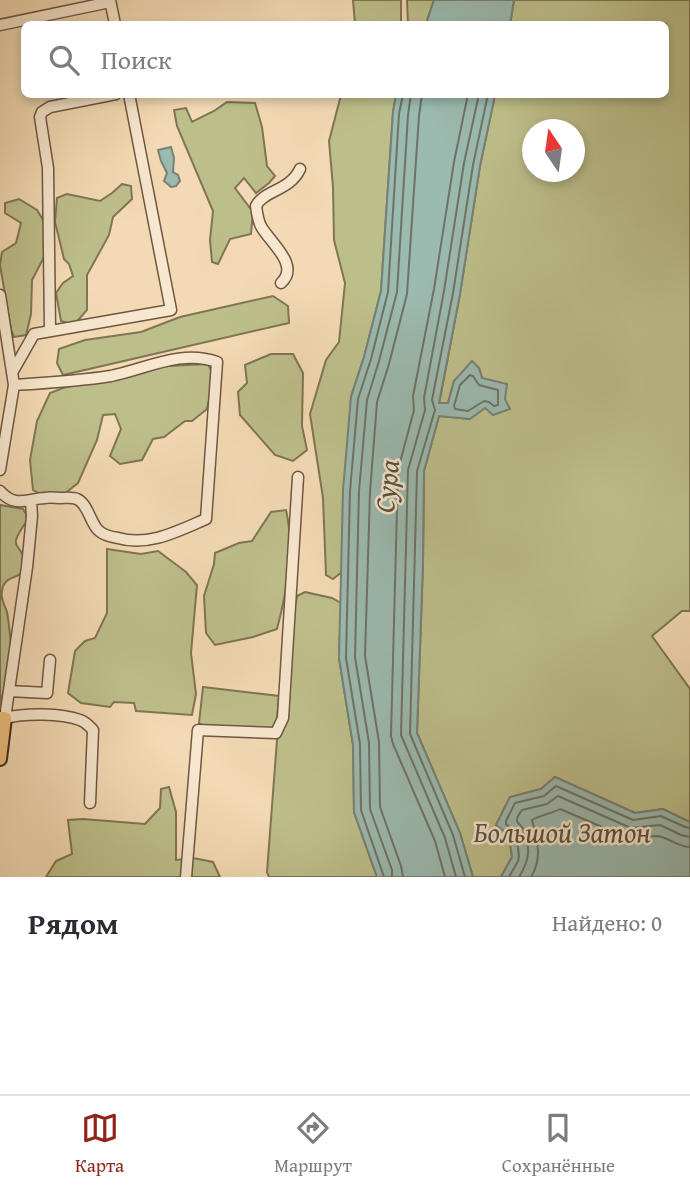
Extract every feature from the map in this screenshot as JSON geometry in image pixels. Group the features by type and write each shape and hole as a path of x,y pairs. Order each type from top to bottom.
{"main road":[{"path":"0,759 3,718"}],"street":[{"path":"0,25 110,1 114,21"},
{"path":"50,331 48,168 40,117 42,112 50,107 96,98"},
{"path":"13,371 34,334 171,310 130,98"},
{"path":"281,283 288,274 287,267 281,253 260,223 256,206 262,198 288,184 300,169"},
{"path":"0,295 14,385 0,470"},
{"path":"0,491 10,500 19,502 44,498 74,498 79,500 99,531 107,536 128,541 150,540 206,519 217,362 207,359 170,359 113,375 57,383 14,385"},
{"path":"186,876 198,730 276,733 283,719 298,477"},
{"path":"31,501 27,567 3,718 18,714 36,714 79,719 87,723 93,730 90,803"},
{"path":"9,691 47,693 50,660"}],"green space":[{"path":"353,0 401,0 401,21 355,21"},
{"path":"407,0 434,0 427,21 408,21"},
{"path":"514,0 690,0 690,611 682,611 652,636 690,689 690,822 663,809 635,813 555,777 541,789 510,797 496,825 509,835 512,857 501,877 473,877 460,833 417,733 424,471 439,416 470,419 482,378 479,368 454,381 448,403 439,404 480,166 494,98 669,98 669,21 510,21"},
{"path":"340,98 395,98 381,291 351,397 342,572 333,579 326,575 323,498 310,414 326,360 339,342 345,283 334,240 329,141"},
{"path":"227,102 255,103 262,127 267,166 275,176 256,193 244,178 235,188 253,212 251,234 230,239 218,264 212,262 210,240 213,211 177,126 174,110 186,108 192,122"},
{"path":"122,184 131,186 132,199 113,217 109,235 87,275 87,310 74,325 61,321 56,293 63,283 73,276 64,259 55,222 57,198 67,194 100,201"},
{"path":"19,199 37,210 45,223 44,257 32,280 31,314 26,335 14,337 0,265 2,252 16,243 21,223 5,213 5,203"},
{"path":"273,296 288,306 289,323 63,375 57,363 59,349 85,340 141,332 180,317"},
{"path":"271,354 293,354 303,373 302,426 307,450 293,461 275,455 240,415 238,392 247,383 245,365"},
{"path":"208,364 214,376 207,409 164,437 153,439 142,460 120,464 110,456 121,429 115,414 103,415 97,440 78,483 54,502 33,490 30,460 37,421 50,393 148,367"},
{"path":"0,505 23,509 27,521 16,543 22,552 23,570 21,574 7,581 2,594 8,616 11,652 0,705"},
{"path":"286,510 290,540 289,570 277,629 215,645 206,633 204,596 215,553 239,543 252,541 271,512"},
{"path":"107,549 141,554 158,551 186,572 197,585 191,653 196,694 192,715 136,711 134,703 114,702 110,707 81,703 68,693 75,651 85,641 95,638 107,613"},
{"path":"305,592 332,598 341,603 339,658 353,745 354,812 377,877 269,877 267,872 277,740 286,718 288,642 297,596"},
{"path":"203,687 279,696 276,729 204,726 199,723"},
{"path":"169,787 176,812 176,860 193,858 213,862 220,877 46,877 56,861 72,854 68,820 145,824 160,808 161,789"}],"water":[{"path":"434,0 514,0 510,21 427,21"},
{"name":"Сура","path":"395,98 494,98 439,403 448,403 454,381 472,361 479,368 482,378 507,384 505,399 510,409 493,415 485,408 470,419 439,416 424,471 417,733 460,833 473,877 377,877 354,812 353,745 339,658 343,490 351,397 381,291"},
{"path":"171,147 174,158 173,172 178,175 180,181 171,187 164,181 167,173 158,150"},
{"name":"Большой Затон","path":"555,777 635,813 663,809 690,822 690,877 501,877 512,857 509,835 496,825 510,797 541,789"}]}
